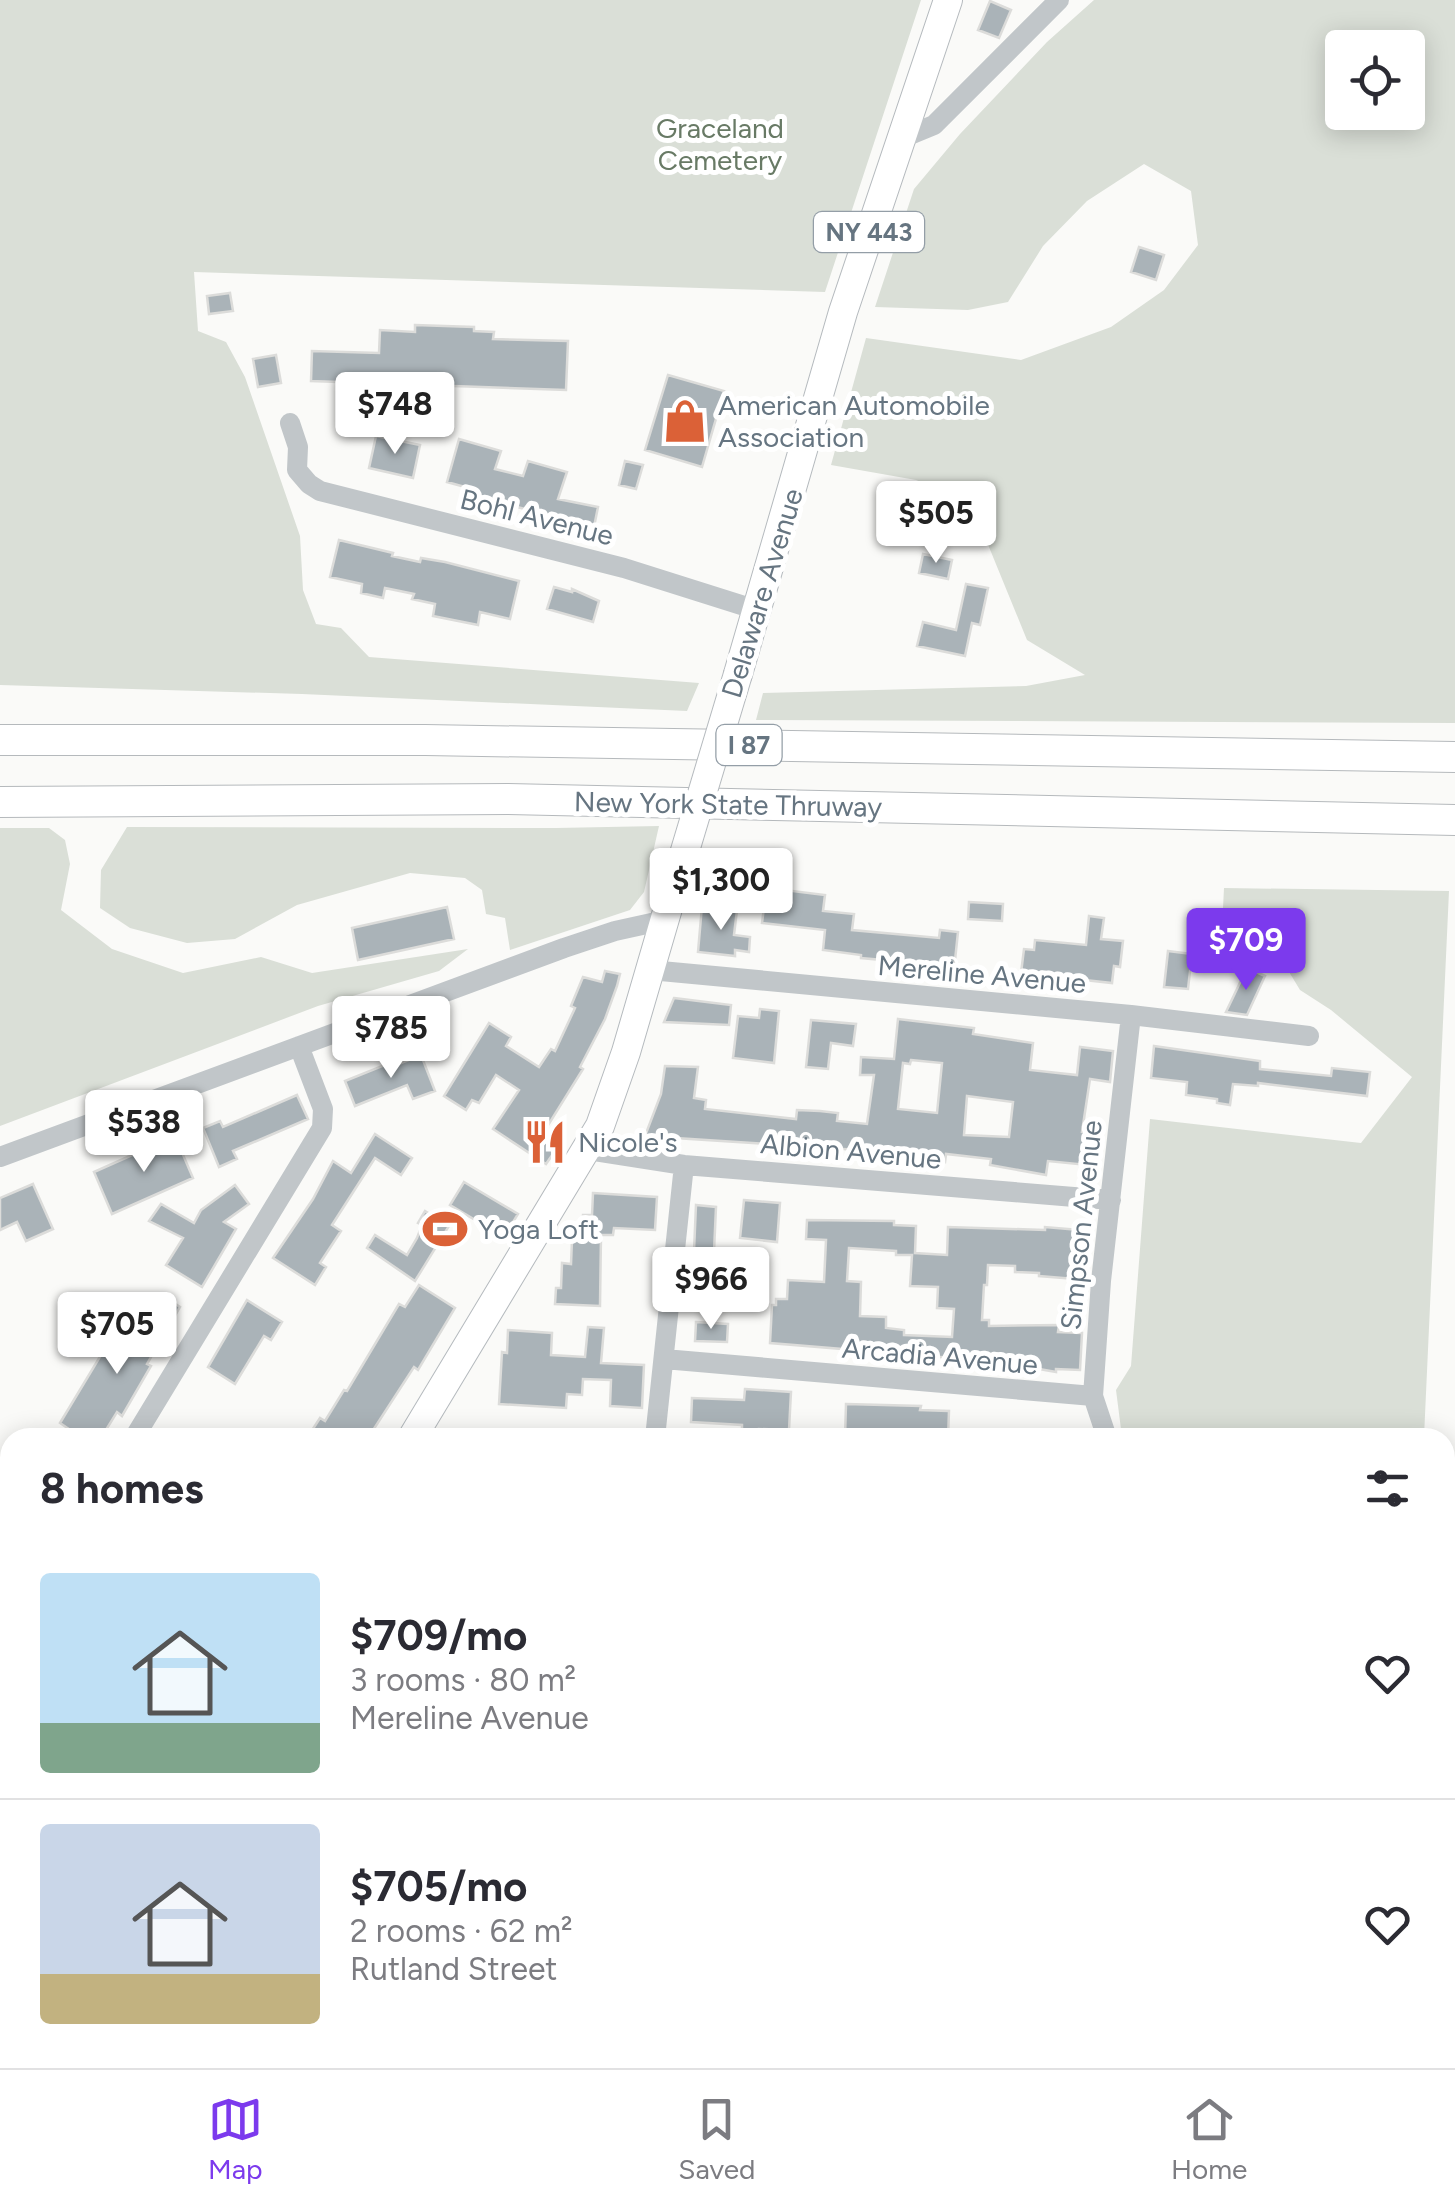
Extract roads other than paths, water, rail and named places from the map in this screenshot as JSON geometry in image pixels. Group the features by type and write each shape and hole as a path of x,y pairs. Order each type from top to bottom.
{"highway":[{"name":"I 87","path":"0,740 425,740 1455,757"},
{"name":"New York State Thruway","path":"0,802 508,799 1455,820"}],"main road":[{"name":"Delaware Avenue","path":"418,1428 600,1126 626,1052 843,312 948,0"}],"street":[{"path":"900,138 934,125 1060,0"},
{"name":"Bohl Avenue","path":"290,423 298,448 297,470 320,491 624,568 757,610"},
{"path":"0,1157 564,948 664,920"},
{"name":"Mereline Avenue","path":"650,970 1308,1036"},
{"name":"Simpson Avenue","path":"1104,1428 1094,1396 1101,1280 1131,1016"},
{"path":"140,1428 322,1128 322,1109 299,1046"},
{"name":"Albion Avenue","path":"588,1150 684,1165 1111,1200"},
{"path":"656,1428 684,1165"},
{"name":"Arcadia Avenue","path":"664,1359 1094,1396"}],"place":[{"name":"American Automobile Association","path":"685,421"},
{"name":"Nicole's","path":"545,1142"},
{"name":"Yoga Loft","path":"445,1229"}],"park label":[{"name":"Graceland Cemetery","path":"720,144"}]}
